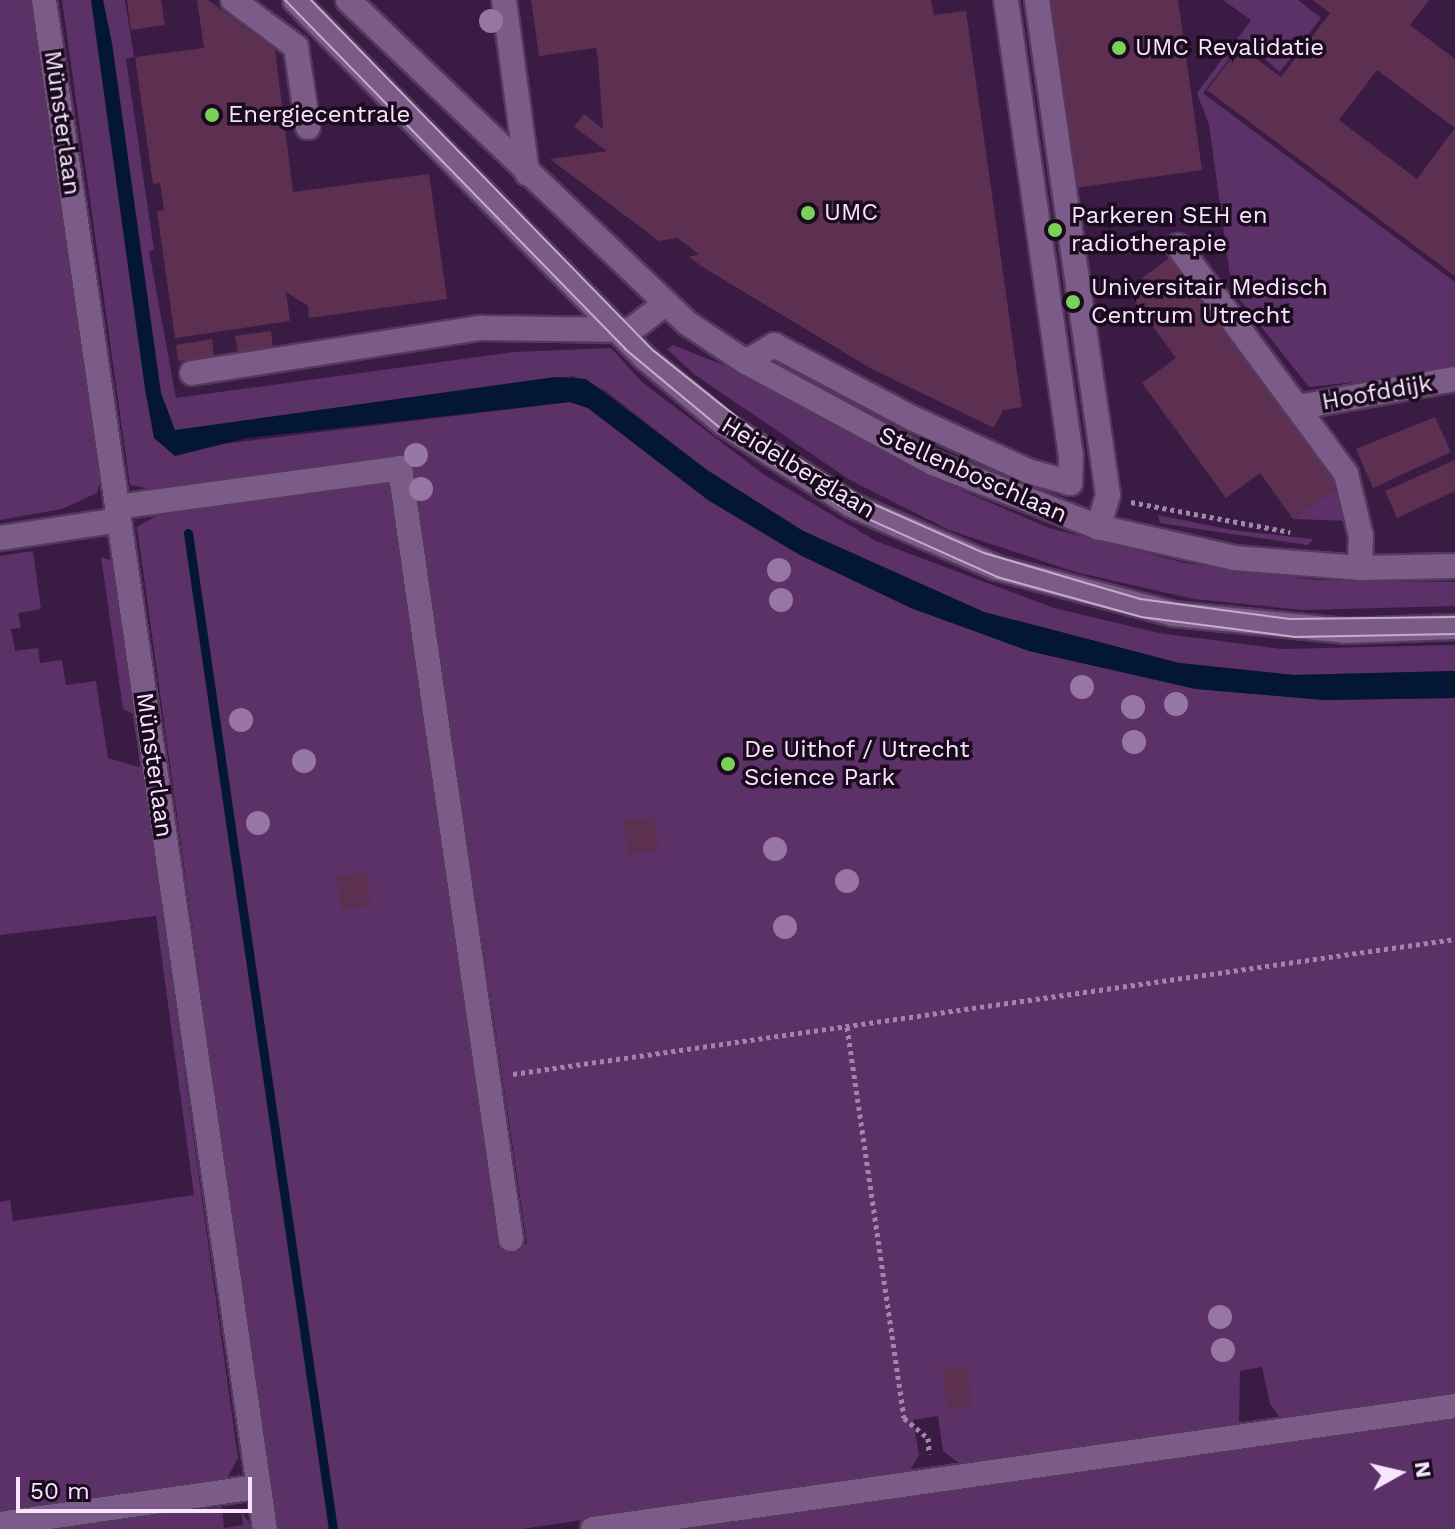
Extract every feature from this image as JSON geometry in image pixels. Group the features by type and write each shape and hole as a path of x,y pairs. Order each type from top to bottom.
{"street":[{"name":"Münsterlaan","path":"44,0 265,1529"},
{"path":"233,0 296,47 308,127"},
{"name":"Heidelberglaan","path":"295,0 617,331 677,387 786,466 851,505 997,568 1078,594 1233,623 1345,631 1455,627"},
{"name":"Stellenboschlaan","path":"348,0 666,303 746,362 933,463 1098,527 1234,558 1360,568 1455,566"},
{"path":"504,0 527,173"},
{"path":"1021,0 1071,456 1070,483 1098,527"},
{"path":"1021,0 1108,495 1098,527"},
{"path":"1021,0 1098,527"},
{"path":"1178,246 1299,407 1352,487 1360,568"},
{"path":"192,373 481,328 631,330 666,303"},
{"name":"Stellenboschlaan","path":"746,362 774,345 914,419 1028,471 1070,483"},
{"name":"Hoofddijk","path":"1299,407 1455,379"},
{"path":"0,538 118,514 400,468 511,1239"},
{"path":"593,1529 1455,1406"},
{"path":"0,1524 258,1487"}],"path":[{"path":"1108,495 1297,533"},
{"path":"488,1078 1455,939"},
{"path":"847,1027 904,1418 928,1438 931,1480"}],"shaded area":[{"path":"0,0 32,0 100,482 97,493 62,509 0,520"},
{"path":"62,0 125,0 134,57 126,59 154,250 149,251 176,398 514,352 611,348 642,382 763,474 876,541 1054,608 1159,633 1282,649 1455,645 1455,671 1294,675 1179,663 984,612 803,531 707,470 604,390 573,376 192,429 197,447 570,402 588,408 708,500 800,555 911,608 1029,651 1196,689 1324,700 1455,698 1455,1395 1280,1418 1270,1404 1262,1367 1240,1371 1239,1425 964,1467 943,1451 938,1416 913,1420 919,1455 910,1471 522,1529 276,1529 137,527 162,513 391,481 498,1248 527,1244 411,455 151,489 130,485"},
{"path":"1223,0 1298,0 1321,18 1280,72 1243,41 1203,93 1455,282 1455,371 1309,387 1232,290 1209,125 1197,93 1251,20"},
{"path":"673,345 738,371 933,478 1049,528 1185,563 1315,580 1455,582 1455,606 1303,610 1194,599 1075,572 949,530 850,480 695,375 667,349"},
{"path":"1340,485 1350,521 1293,519"},
{"path":"1158,515 1232,530 1313,539 1308,545 1231,534 1160,523"},
{"path":"33,551 41,609 18,613 21,628 11,629 15,651 38,648 40,663 62,660 66,685 96,681 108,758 142,768 238,1458 226,1480 0,1512 0,1202 10,1200 13,1221 194,1195 156,916 0,935 0,556"},
{"path":"101,557 112,561 135,715 123,709"},
{"path":"1455,1417 1455,1529 677,1529"},
{"path":"222,1507 224,1528 243,1525 241,1511 253,1529 46,1529"}],"water":[{"path":"91,0 103,0 112,43 161,393 175,430 555,377 586,379 707,470 803,531 984,612 1179,663 1294,675 1455,671 1455,698 1324,700 1196,689 1029,651 911,608 800,555 708,500 588,408 570,402 247,438 175,456 154,438"}],"building":[{"path":"127,0 161,0 165,25 131,30"},
{"name":"Energiecentrale","path":"197,0 208,0 275,50 293,192 429,174 447,299 309,318 308,306 286,292 290,321 175,338 157,211 164,210 160,183 153,184 135,57 204,48"},
{"name":"UMC","path":"531,0 931,0 934,15 966,11 1022,407 1003,410 994,428 870,368 701,266 689,257 699,254 677,238 659,241 550,159 607,151 574,127 584,114 603,129 598,60 596,48 539,56"},
{"name":"UMC Revalidatie","path":"1048,0 1178,0 1202,170 1075,188"},
{"path":"1313,0 1429,0 1410,25 1455,59 1455,128 1455,276 1207,90 1240,47 1281,77 1330,13","holes":["1377,70 1455,128 1417,179 1339,120"]},
{"path":"1173,255 1340,485 1293,519 1260,473 1226,498 1142,383 1176,358 1126,290"},
{"path":"271,331 273,347 238,352 235,336"},
{"path":"212,339 214,356 178,361 176,345"},
{"path":"1435,417 1451,452 1373,488 1356,449"},
{"path":"1455,460 1455,491 1397,518 1385,491"},
{"path":"654,817 659,850 628,855 623,821"},
{"path":"367,872 371,905 341,910 336,876"},
{"path":"967,1366 972,1406 947,1410 942,1369"}],"waterway":[{"path":"188,533 333,1529"}],"tram line":[{"path":"285,0 625,349 731,437 846,509 997,577 1141,617 1294,637 1455,634"},
{"path":"311,0 654,351 758,434 871,503 984,553 1140,599 1290,619 1455,617"}],"place":[{"name":"UMC Revalidatie","path":"1119,48"},
{"name":"Energiecentrale","path":"212,115"},
{"name":"UMC","path":"808,213"},
{"name":"Parkeren SEH en radiotherapie","path":"1055,230"},
{"name":"Universitair Medisch Centrum Utrecht","path":"1073,302"},
{"name":"De Uithof / Utrecht Science Park","path":"728,764"}]}
